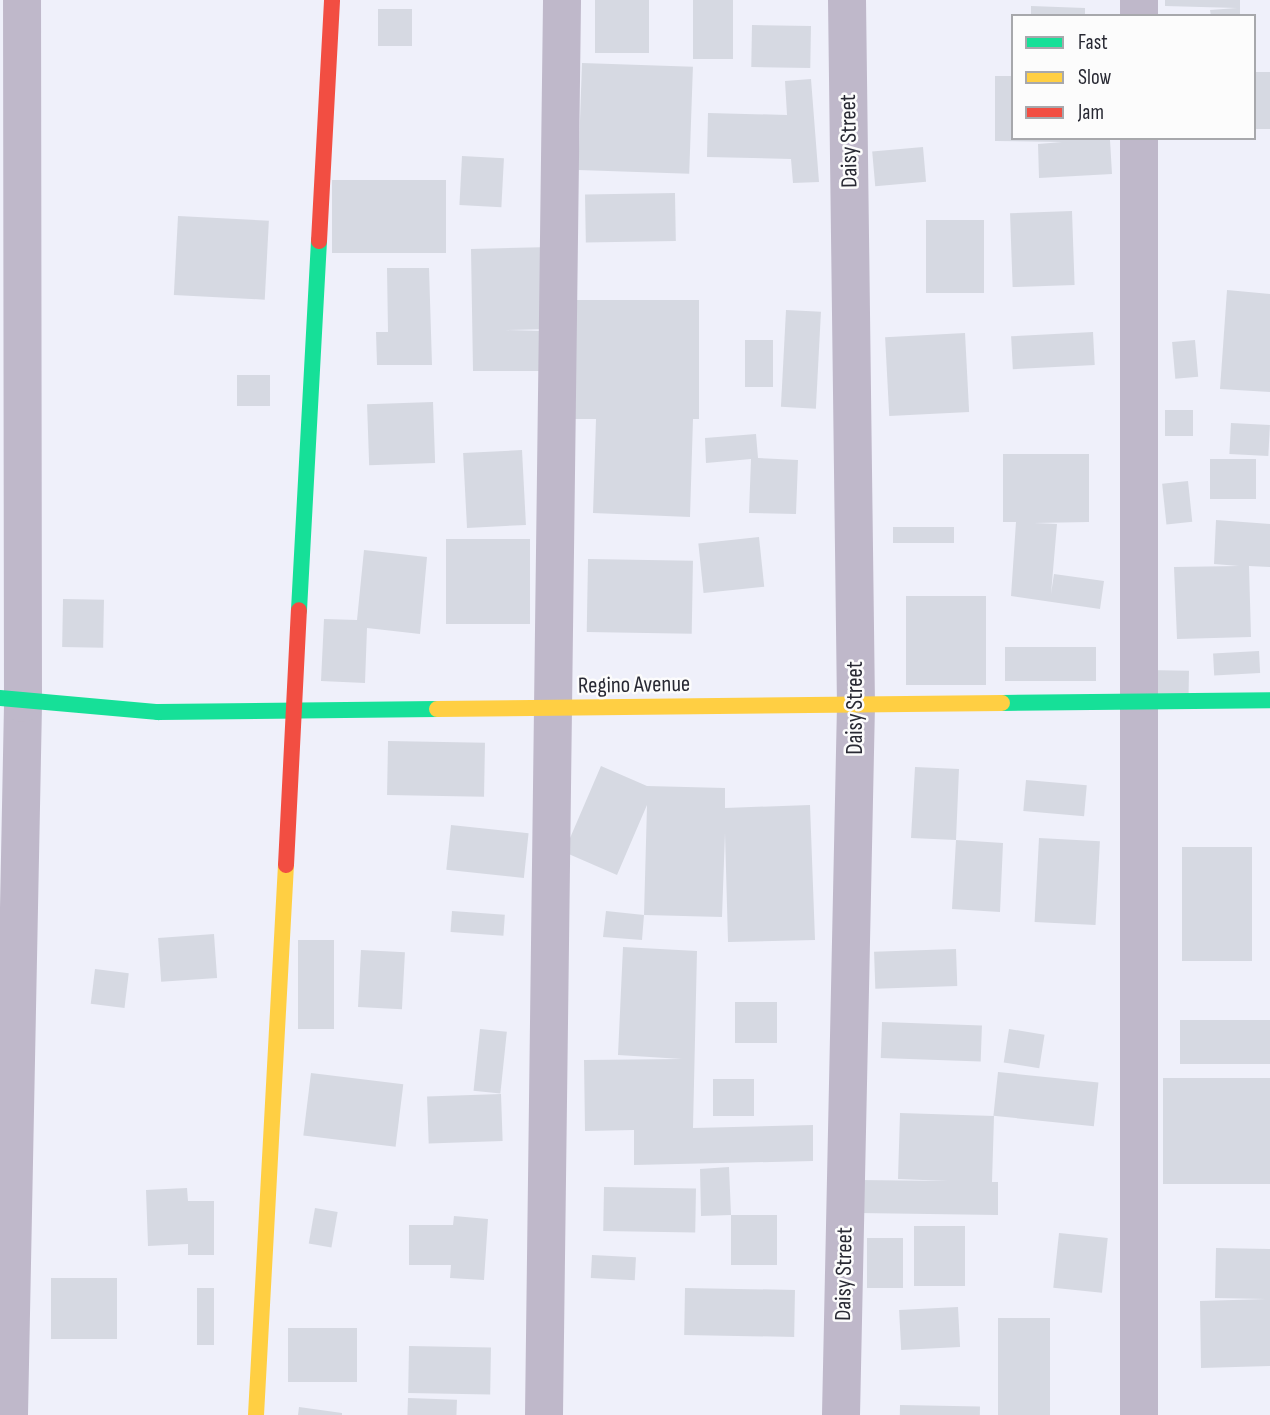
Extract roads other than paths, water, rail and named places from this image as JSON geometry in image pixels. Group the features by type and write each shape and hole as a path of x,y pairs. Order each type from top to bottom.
{"street":[{"path":"9,1415 12,701 22,0"},
{"path":"256,1415 291,710 332,0"},
{"path":"544,1415 562,0"},
{"name":"Daisy Street","path":"841,1415 856,706 847,0"},
{"path":"1139,140 1139,1415"},
{"name":"Regino Avenue","path":"12,701 158,712 1270,700"}]}
